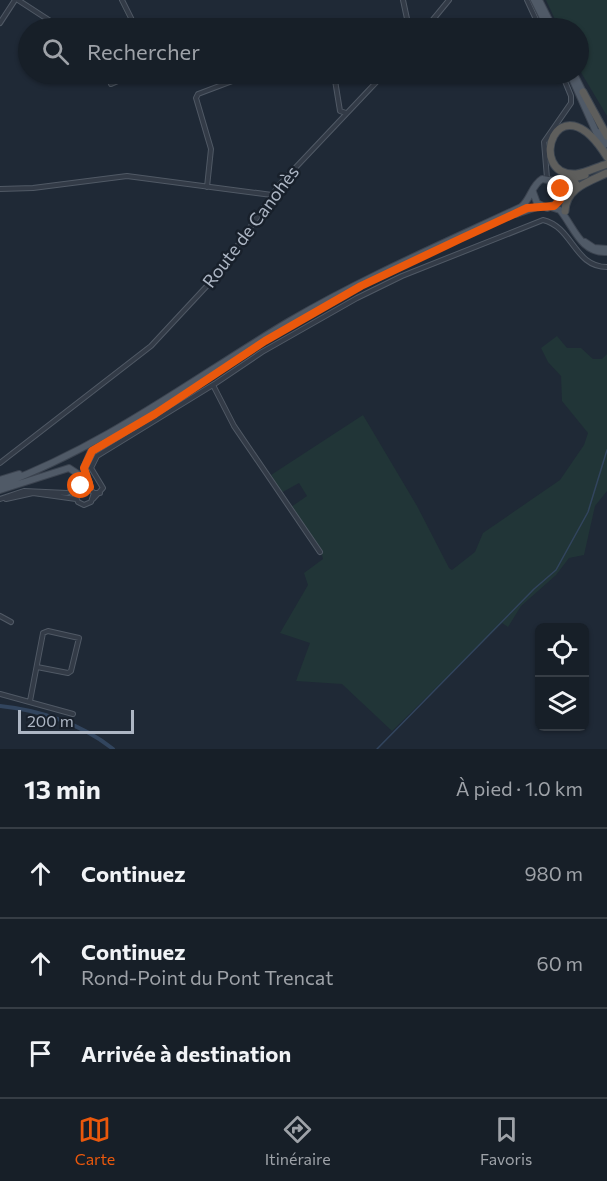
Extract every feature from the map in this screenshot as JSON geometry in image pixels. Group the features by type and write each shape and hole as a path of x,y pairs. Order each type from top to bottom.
{"highway":[{"path":"583,92 607,136"},
{"path":"603,170 575,174 560,169 550,156 553,136 569,126 585,129 596,139 607,156"},
{"path":"558,183 570,182 603,170"},
{"path":"561,198 573,185 603,170"},
{"path":"566,211 566,202 571,193 603,170"}],"main road":[{"path":"535,1 543,18"},
{"path":"535,1 546,18"},
{"path":"575,84 607,156"},
{"path":"579,84 607,144"},
{"path":"0,488 91,445 136,420 291,320 359,283 520,207 539,181 547,178 558,183 566,211 585,242 594,248 607,251"},
{"path":"533,192 534,200 540,206"},
{"path":"550,207 561,198"},
{"path":"92,493 84,468 92,451 284,329 361,286 527,208 540,206 560,210 581,243 590,250 607,251"},
{"path":"0,488 93,447 166,405"},
{"path":"0,480 91,445"},
{"path":"0,488 69,468 78,474 77,489"}],"street":[{"path":"0,22 17,0 45,18"},
{"path":"122,0 131,18"},
{"path":"404,0 408,18"},
{"path":"434,18 449,0"},
{"path":"527,0 535,18"},
{"path":"207,187 211,149 196,98 198,94 223,84"},
{"path":"336,84 340,111 346,113"},
{"name":"Route de Canohès","path":"0,463 151,346 218,274 272,195 374,84"},
{"path":"547,178 544,141 571,103 566,84"},
{"path":"0,189 33,188 127,176 272,195"},
{"path":"0,500 24,491 67,493 77,489 100,493 102,485 92,473 93,459 262,352 378,287 535,221 543,220 557,225 585,260 590,264 607,267"},
{"path":"213,385 234,426 320,552"},
{"path":"76,500 77,489"},
{"path":"0,500 27,494 53,494 76,500 84,505 92,493"},
{"path":"0,616 11,622"},
{"path":"30,701 37,668 45,631 79,638 71,671 68,674 37,668"},
{"path":"0,694 73,714"}],"green space":[{"path":"546,0 607,0 607,116 588,84 589,18 554,18"},
{"path":"557,336 567,348 581,348 593,359 602,359 607,354 607,491 595,506 584,555 569,558 556,575 521,606 508,627 502,623 392,731 342,684 296,681 310,643 280,633 308,585 304,573 323,559 321,551 291,507 307,496 299,483 281,493 271,475 363,415 452,570 475,552 483,533 560,480 584,445 588,433 562,401 561,376 548,362 541,348"}],"waterway":[{"path":"377,749 534,589 556,570 588,512 607,450"},
{"path":"0,706 30,711 74,725 113,749"}],"route":[{"path":"81,486 90,487 84,474 84,468 88,456 95,448 155,414 265,341 361,286 460,239 527,208 554,206 562,196 561,189"}]}
